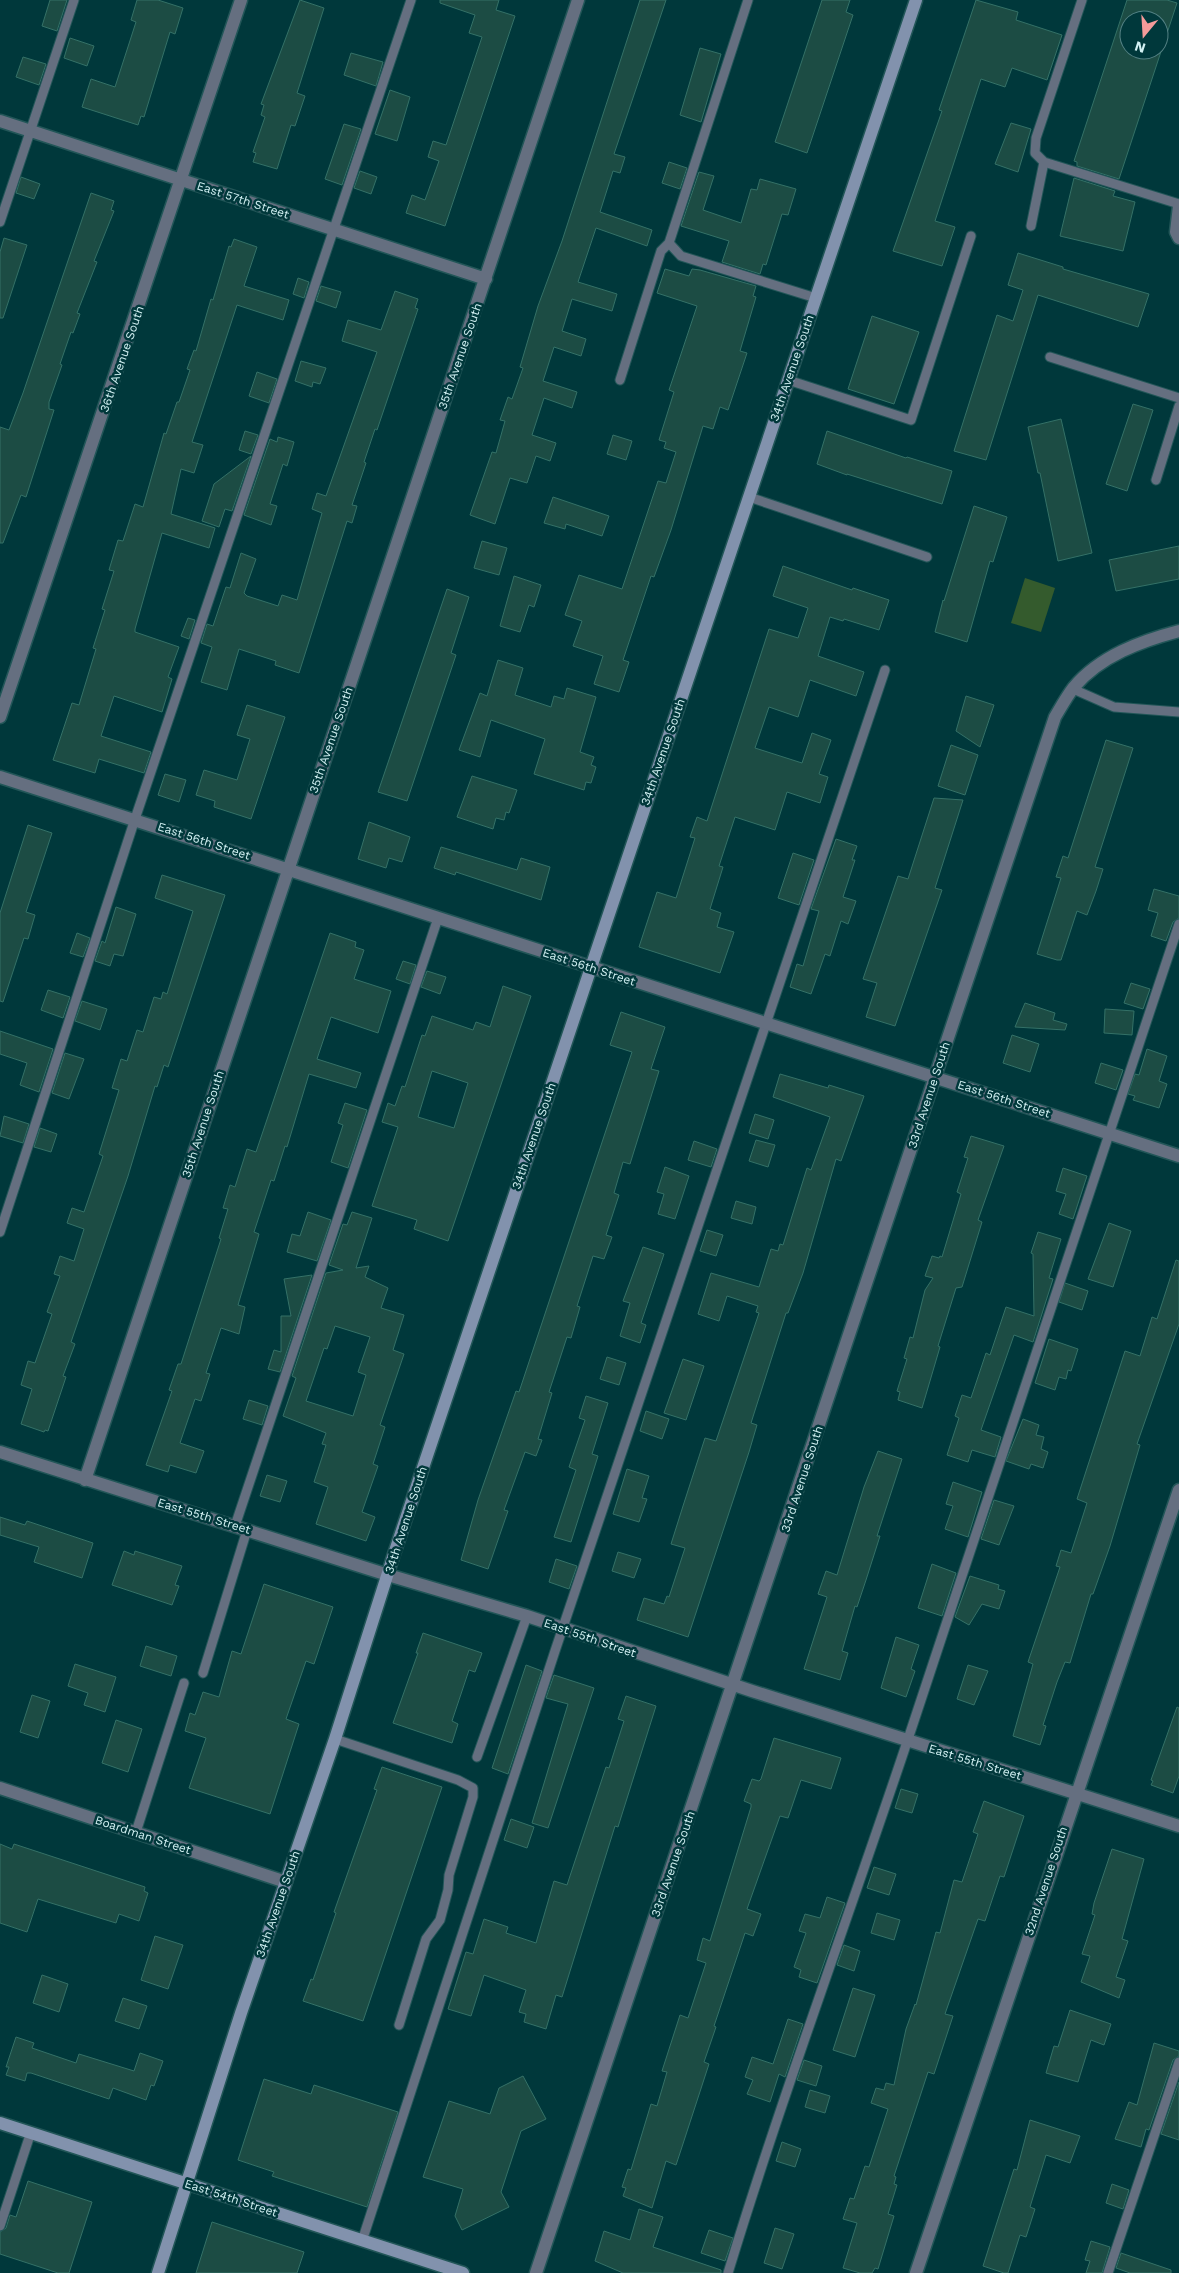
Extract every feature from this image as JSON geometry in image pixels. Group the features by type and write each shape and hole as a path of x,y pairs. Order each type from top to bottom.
{"street":[{"name":"36th Avenue South","path":"0,718 242,0"},
{"name":"35th Avenue South","path":"85,1480 578,0"},
{"name":"34th Avenue South","path":"158,2273 388,1575 916,0"},
{"name":"East 57th Street","path":"0,121 486,279"},
{"path":"1179,205 1176,232 1179,238"},
{"name":"33rd Avenue South","path":"536,2273 734,1685 1055,717 1073,689 1107,660 1133,646 1179,631"},
{"name":"East 56th Street","path":"0,777 288,868 1179,1156"},
{"name":"East 55th Street","path":"0,1452 388,1575 527,1616 734,1685 1179,1826"},
{"name":"32nd Avenue South","path":"916,2273 1179,1490"},
{"name":"Boardman Street","path":"0,1788 286,1882"},
{"name":"East 54th Street","path":"0,2122 463,2273"}],"lane":[{"path":"0,222 74,0"},
{"path":"0,1232 135,819 411,0"},
{"path":"620,380 661,252 669,243 748,0"},
{"path":"1082,0 1036,138 1035,153 1044,162 1179,205"},
{"path":"1031,226 1044,162"},
{"path":"788,380 911,420 971,236"},
{"path":"669,243 681,256 816,298"},
{"path":"1050,357 1179,398"},
{"path":"1156,480 1179,406"},
{"path":"749,497 927,557"},
{"path":"362,2240 562,1629 885,670"},
{"path":"1073,689 1114,707 1179,712"},
{"path":"203,1673 241,1528 438,918"},
{"path":"728,2273 758,2175 908,1741 1107,1133 1179,924"},
{"path":"476,1757 527,1616"},
{"path":"136,1832 184,1683"},
{"path":"335,1739 458,1780 473,1788 473,1797 448,1875 448,1890 440,1920 426,1940 398,2025"},
{"path":"1108,2273 1179,2062"},
{"path":"0,2226 31,2132"}],"green space":[{"path":"1025,578 1055,588 1041,632 1011,623"}],"building":[{"path":"50,0 67,0 57,31 42,26"},
{"path":"137,0 158,0 183,8 175,34 170,32 144,117 141,116 138,125 82,107 91,79 115,87 136,22 131,20"},
{"path":"300,0 324,8 297,93 305,96 295,126 291,125 277,169 253,162 256,153 253,152 265,117 261,115 264,105 261,104"},
{"path":"440,0 499,0 496,10 515,16 445,226 406,213 412,195 425,200 439,161 428,157 433,141 446,145 482,37 469,33 475,15 440,3"},
{"path":"640,0 666,0 614,154 625,157 620,173 613,171 600,212 652,230 647,246 596,228 578,282 617,294 612,311 572,299 562,331 586,339 581,356 554,347 543,381 577,392 572,408 544,398 532,435 556,443 550,461 536,456 527,483 510,478 495,524 470,515 492,452 496,453 505,421 500,420 508,397 512,399 523,368 520,367 538,306 562,241"},
{"path":"822,0 850,0 846,12 853,15 807,153 775,142"},
{"path":"976,0 1018,12 1016,20 1062,35 1047,80 1012,68 1005,87 981,79 935,221 955,227 942,266 893,251 942,111 939,110"},
{"path":"1127,0 1167,0 1177,3 1169,27 1169,10 1124,10"},
{"path":"1119,24 1119,60 1158,60 1119,179 1077,166 1077,162 1074,161"},
{"path":"70,38 94,46 87,66 64,58"},
{"path":"700,48 721,54 701,122 680,115"},
{"path":"351,53 383,62 376,86 344,75"},
{"path":"23,57 46,64 39,85 16,77"},
{"path":"390,90 410,97 397,141 375,134"},
{"path":"1011,123 1031,129 1018,172 995,164"},
{"path":"344,124 361,129 342,185 325,179"},
{"path":"669,162 687,168 680,189 662,183"},
{"path":"360,171 377,177 371,194 354,188"},
{"path":"699,172 714,176 703,210 741,223 751,189 757,190 760,179 796,189 788,215 782,214 766,265 763,264 760,274 722,262 729,241 681,226"},
{"path":"21,177 40,184 34,199 16,193"},
{"path":"1074,178 1115,191 1113,196 1135,202 1123,251 1060,236"},
{"path":"91,193 114,201 111,210 114,211 94,261 97,262 77,313 80,314 73,333 71,332 60,364 62,365 49,402 49,409 54,410 26,497 21,495 3,543 0,543 0,427 9,430"},
{"path":"4,238 27,245 3,318 0,318 0,252"},
{"path":"234,239 257,247 244,286 289,300 283,320 237,305 192,442 203,445 194,473 181,469 171,514 215,528 209,548 162,533 135,629 135,632 179,647 168,677 172,679 162,712 114,696 101,736 151,752 144,773 99,759 95,773 53,760 72,703 79,705 96,649 93,648 105,610 102,609 114,571 109,570 118,540 123,541 135,504 143,507 164,433 166,434 177,402 179,402 190,370 187,369 194,350 196,351 211,299 213,300 229,246 231,247"},
{"path":"1018,253 1063,267 1063,269 1149,294 1138,327 1038,295 986,460 954,451 997,315 1013,321 1023,290 1008,285"},
{"path":"665,269 689,276 692,269 700,270 756,286 753,296 756,297 740,351 747,353 728,410 720,407 713,429 703,426 671,530 654,577 651,576 623,660 629,662 619,692 594,684 603,656 573,646 582,621 565,615 579,575 622,589 658,481 666,483 676,452 664,448 666,442 659,440 674,392 669,390 697,306 657,293"},
{"path":"298,278 309,282 304,298 293,294"},
{"path":"321,286 341,292 336,308 316,301"},
{"path":"395,291 418,299 415,308 418,309 377,430 375,429 364,462 366,463 352,505 357,506 352,523 347,521 299,673 275,665 276,661 239,649 227,690 201,682 212,647 201,643 207,624 213,626 226,587 230,588 241,553 256,559 244,593 247,596 278,606 282,595 297,600 322,513 312,509 317,493 326,496 377,352 342,341 348,320 381,330"},
{"path":"872,316 919,332 894,404 848,389"},
{"path":"301,361 326,368 320,384 313,382 312,387 295,381"},
{"path":"257,372 277,379 269,403 249,396"},
{"path":"1133,404 1153,410 1127,491 1106,484"},
{"path":"1061,419 1092,553 1058,561 1040,473 1038,473 1028,427"},
{"path":"245,431 258,435 251,454 239,450"},
{"path":"827,431 906,458 952,471 942,504 817,464"},
{"path":"613,435 632,441 626,460 607,454"},
{"path":"278,437 294,442 287,466 283,464 270,504 277,506 271,525 244,515 270,439 277,442"},
{"path":"251,456 232,511 225,509 219,527 202,521 214,484"},
{"path":"553,497 609,516 602,536 566,524 565,529 544,523"},
{"path":"974,506 1007,517 993,562 990,561 967,642 935,632 943,600"},
{"path":"482,541 507,548 499,575 474,568"},
{"path":"1179,546 1179,579 1116,591 1109,560"},
{"path":"783,566 852,590 853,588 889,600 879,630 844,619 843,621 830,617 818,656 864,672 856,696 810,680 798,717 769,707 755,748 802,763 812,733 831,740 819,774 828,777 820,803 787,792 775,830 735,817 719,866 723,867 710,909 721,913 717,927 734,932 720,973 639,947 657,892 676,898 695,838 690,837 697,817 707,821 769,629 798,638 808,608 773,596"},
{"path":"514,576 541,585 534,607 529,605 520,632 500,626"},
{"path":"447,589 469,597 451,653 456,655 407,801 378,792"},
{"path":"188,618 195,620 189,639 181,636"},
{"path":"498,660 523,668 515,695 551,707 554,696 564,699 567,688 596,697 580,752 594,757 591,765 596,767 591,783 586,782 584,790 534,774 545,739 491,720 480,757 459,750 480,693 487,696"},
{"path":"966,696 994,705 980,747 956,731"},
{"path":"247,705 285,717 251,819 214,807 215,801 196,795 204,770 237,780 250,739 237,735"},
{"path":"1106,740 1133,748 1095,867 1103,869 1096,891 1087,915 1077,911 1061,960 1057,960 1037,954 1061,878 1056,877 1063,856 1068,858"},
{"path":"951,745 978,755 965,795 938,786"},
{"path":"165,774 186,780 179,802 158,795"},
{"path":"472,776 517,790 509,813 506,812 504,820 496,818 493,829 457,817"},
{"path":"934,798 963,800 935,888 942,890 895,1026 866,1017 877,983 863,979 898,876 908,879"},
{"path":"369,822 410,837 402,862 389,858 386,868 358,859"},
{"path":"28,825 52,833 26,912 35,915 28,939 24,938 3,1002 0,1001 0,913"},
{"path":"836,839 857,846 852,860 855,860 843,897 856,901 848,924 841,921 830,956 825,954 811,994 790,987 797,964 803,966 819,911 811,909"},
{"path":"441,847 517,870 521,858 550,867 541,900 456,872 455,875 434,868"},
{"path":"793,853 814,860 799,905 778,898"},
{"path":"162,875 225,895 168,1067 164,1065 157,1087 155,1086 128,1176 71,1342 75,1344 63,1376 66,1377 48,1431 45,1430 44,1432 21,1424 32,1389 21,1385 28,1361 35,1363 52,1314 47,1312 60,1276 54,1274 60,1256 74,1261 84,1229 67,1223 72,1208 84,1212 103,1156 99,1154 119,1090 112,1088 121,1059 127,1061 137,1030 143,1032 154,997 161,999 163,992 167,994 193,911 155,898"},
{"path":"1154,889 1179,896 1179,918 1173,922 1166,941 1151,936 1158,913 1148,910"},
{"path":"116,907 136,914 123,956 114,954 110,966 95,961 102,941 105,943"},
{"path":"77,933 90,938 83,957 70,953"},
{"path":"330,933 356,942 355,947 364,950 354,979 391,991 378,1033 331,1017 317,1059 361,1073 356,1088 309,1074 287,1147 285,1146 274,1181 271,1180 254,1232 259,1234 238,1305 245,1307 239,1334 221,1328 206,1373 210,1374 201,1401 195,1399 180,1443 204,1451 196,1473 170,1465 168,1472 146,1465 172,1391 169,1390 178,1364 181,1364 221,1239 219,1238 228,1209 223,1208 230,1185 235,1187 247,1149 256,1152"},
{"path":"403,961 416,965 410,984 396,979"},
{"path":"427,971 446,977 440,994 421,987"},
{"path":"1131,983 1150,989 1143,1009 1124,1003"},
{"path":"503,986 531,996 448,1241 414,1229 417,1220 372,1206 398,1127 382,1122 388,1103 395,1106 402,1086 405,1087 422,1035 425,1036 432,1016 473,1030 476,1022 490,1027","holes":["432,1071 468,1083 454,1128 418,1117"]},
{"path":"48,990 70,997 63,1018 41,1010"},
{"path":"82,1001 107,1009 100,1030 75,1021"},
{"path":"1025,1003 1055,1013 1053,1020 1067,1024 1065,1030 1015,1027"},
{"path":"1105,1009 1134,1011 1132,1035 1104,1033"},
{"path":"621,1012 665,1027 651,1069 659,1071 630,1164 623,1162 614,1193 619,1195 606,1235 612,1237 604,1259 593,1256 577,1306 580,1307 571,1338 567,1337 549,1392 552,1393 538,1439 542,1440 536,1456 525,1452 504,1510 508,1511 488,1569 461,1560 478,1500 516,1391 519,1392 632,1052 610,1045"},
{"path":"0,1031 53,1049 39,1092 20,1085 27,1063 0,1054"},
{"path":"1012,1035 1039,1044 1030,1072 1003,1063"},
{"path":"1147,1049 1167,1056 1159,1081 1167,1084 1159,1108 1133,1100 1135,1096 1128,1094 1135,1074 1139,1075"},
{"path":"65,1053 84,1059 69,1099 52,1093"},
{"path":"1101,1063 1123,1070 1116,1090 1095,1083"},
{"path":"780,1074 828,1088 829,1085 864,1096 841,1161 836,1159 803,1273 788,1313 786,1313 751,1423 757,1425 749,1452 688,1637 637,1620 644,1598 664,1604 667,1596 669,1597 685,1548 671,1544 683,1506 705,1438 716,1441 759,1313 756,1312 758,1306 727,1296 719,1321 698,1314 711,1273 759,1287 771,1249 778,1251 780,1244 783,1245 807,1168 811,1170 830,1117 773,1097"},
{"path":"345,1103 367,1110 348,1168 331,1162 343,1125 338,1123"},
{"path":"755,1114 774,1120 768,1139 749,1133"},
{"path":"4,1116 29,1124 23,1143 0,1136"},
{"path":"40,1128 57,1134 51,1152 34,1147"},
{"path":"971,1136 1004,1146 978,1220 982,1222 962,1287 956,1288 938,1346 940,1347 922,1408 898,1400 900,1392 897,1391 907,1359 904,1358 910,1337 913,1338 925,1290 933,1278 925,1276 932,1256 942,1257 961,1194 957,1192 968,1158 964,1157"},
{"path":"756,1140 775,1145 768,1167 749,1161"},
{"path":"694,1141 717,1149 711,1167 688,1160"},
{"path":"665,1167 689,1176 675,1219 658,1214 664,1194 657,1192"},
{"path":"1063,1168 1087,1176 1073,1219 1059,1214 1066,1194 1056,1191"},
{"path":"736,1201 756,1207 752,1224 731,1218"},
{"path":"308,1212 331,1220 317,1261 287,1252 292,1234 300,1236"},
{"path":"352,1212 372,1218 356,1268 369,1266 365,1277 388,1288 381,1308 404,1315 393,1350 404,1354 380,1425 385,1427 373,1464 378,1466 362,1512 375,1517 366,1541 316,1524 328,1487 314,1482 326,1445 322,1444 326,1433 283,1416 296,1378 292,1376 326,1273 343,1270 329,1265 343,1224 347,1225","holes":["335,1326 370,1337 358,1372 366,1375 353,1416 306,1401 324,1348 327,1349"]},
{"path":"1109,1223 1131,1231 1113,1287 1088,1279"},
{"path":"707,1230 723,1235 716,1256 700,1251"},
{"path":"1038,1232 1061,1239 1049,1278 1053,1279 1033,1342 1014,1335 981,1430 1001,1437 995,1457 972,1450 968,1462 947,1455 959,1418 955,1416 962,1395 971,1398 986,1353 990,1355 1006,1307 1034,1316 1033,1254 1031,1253"},
{"path":"643,1247 664,1254 641,1323 646,1325 640,1343 620,1336 630,1303 623,1301"},
{"path":"1176,1260 1179,1261 1179,1324 1137,1444 1140,1445 1110,1546 1093,1594 1091,1594 1070,1663 1065,1662 1057,1682 1043,1725 1046,1726 1040,1745 1013,1736 1033,1664 1028,1662 1060,1567 1056,1566 1061,1550 1071,1553 1087,1503 1077,1499 1125,1351 1140,1356 1152,1317 1157,1319"},
{"path":"312,1275 280,1372 268,1369 274,1350 281,1352 281,1316 291,1316 284,1279"},
{"path":"1065,1283 1088,1291 1082,1310 1059,1302"},
{"path":"1049,1339 1078,1349 1071,1371 1068,1370 1066,1379 1059,1377 1055,1390 1035,1383"},
{"path":"607,1357 626,1363 619,1385 600,1379"},
{"path":"683,1359 704,1366 686,1420 664,1413"},
{"path":"586,1396 608,1403 592,1454 598,1456 571,1542 554,1537 576,1470 569,1467 585,1420 579,1418"},
{"path":"249,1400 268,1406 262,1425 243,1419"},
{"path":"646,1411 669,1419 662,1439 640,1431"},
{"path":"1023,1419 1039,1425 1036,1435 1044,1437 1041,1449 1048,1452 1043,1468 1031,1464 1029,1469 1006,1461"},
{"path":"878,1451 902,1459 877,1536 880,1536 857,1607 855,1606 842,1651 848,1653 840,1680 804,1669 827,1597 818,1594 826,1571 837,1575 864,1487"},
{"path":"627,1469 649,1476 642,1498 647,1499 639,1522 613,1514"},
{"path":"267,1475 287,1481 280,1502 260,1496"},
{"path":"953,1482 982,1492 968,1537 945,1529 953,1506 946,1504"},
{"path":"994,1500 1014,1506 999,1545 981,1539"},
{"path":"0,1517 25,1525 27,1521 93,1543 82,1578 34,1562 39,1547 0,1535"},
{"path":"124,1551 134,1555 135,1551 182,1566 175,1585 179,1586 172,1605 112,1585"},
{"path":"618,1552 641,1559 634,1578 612,1571"},
{"path":"556,1559 577,1566 569,1589 549,1582"},
{"path":"932,1564 956,1573 942,1616 918,1608"},
{"path":"970,1576 999,1585 998,1589 1005,1591 999,1609 982,1604 969,1625 955,1617"},
{"path":"264,1584 333,1607 314,1664 306,1661 286,1719 299,1724 270,1814 189,1788 206,1738 185,1731 190,1713 195,1715 203,1692 219,1697 232,1651 241,1654"},
{"path":"423,1633 482,1653 475,1672 469,1670 452,1721 458,1724 452,1743 393,1723 418,1653 416,1653"},
{"path":"896,1637 919,1645 911,1669 915,1671 906,1697 881,1688"},
{"path":"146,1646 177,1656 171,1676 140,1666"},
{"path":"75,1664 116,1677 105,1712 84,1705 88,1693 68,1686"},
{"path":"526,1665 542,1671 508,1774 492,1768"},
{"path":"968,1665 988,1671 974,1705 957,1699"},
{"path":"554,1675 594,1688 548,1828 532,1823 568,1704 546,1698"},
{"path":"32,1695 50,1701 38,1738 20,1732"},
{"path":"626,1696 656,1706 618,1827 615,1826 562,1997 556,1995 546,2029 524,2022 526,2014 519,2012 526,1990 484,1975 471,2016 448,2009 466,1952 473,1954 484,1919 508,1927 506,1933 536,1943 554,1881 567,1885 606,1767 609,1768 624,1721 618,1719"},
{"path":"1177,1707 1179,1708 1179,1776 1173,1793 1151,1785 1153,1781 1151,1780"},
{"path":"116,1720 142,1729 128,1772 102,1763"},
{"path":"774,1738 841,1758 831,1789 801,1780 788,1818 780,1816 747,1909 761,1914 753,1936 745,1933 714,2026 716,2027 704,2062 709,2064 676,2165 666,2161 652,2208 623,2196 626,2188 622,2187 628,2169 631,2170 651,2104 657,2106 667,2072 662,2071 680,2015 688,2018 706,1963 697,1960 703,1938 710,1941 751,1807 751,1804 744,1801 752,1779 759,1781 761,1779"},
{"path":"382,1767 442,1787 363,2021 303,2001 311,1979 313,1980 336,1913 334,1912 377,1790 374,1789"},
{"path":"901,1789 918,1794 912,1813 895,1808"},
{"path":"984,1801 1024,1816 1004,1877 1000,1876 985,1921 978,1919 945,2014 953,2016 934,2074 928,2072 894,2176 896,2177 894,2184 897,2185 888,2214 894,2216 878,2269 875,2268 872,2273 860,2273 843,2268 857,2223 843,2219 850,2198 854,2199 865,2166 869,2167 888,2109 871,2103 876,2088 884,2090 886,2083 894,2085 906,2029 916,2005 936,1932 940,1933 954,1880 962,1882 978,1834 973,1832"},
{"path":"511,1819 534,1827 527,1848 504,1840"},
{"path":"0,1844 12,1849 14,1844 145,1887 144,1891 148,1893 139,1921 119,1914 116,1923 38,1899 27,1932 0,1923"},
{"path":"1112,1849 1144,1859 1122,1939 1128,1941 1116,1977 1125,1980 1119,1998 1081,1982 1090,1956 1082,1954 1095,1915 1092,1914 1094,1903"},
{"path":"874,1867 896,1874 889,1895 867,1888"},
{"path":"827,1897 845,1903 817,1983 799,1977 801,1970 794,1967 806,1933 799,1931 805,1914 820,1918"},
{"path":"877,1913 900,1920 894,1940 871,1933"},
{"path":"155,1936 183,1945 168,1989 141,1980"},
{"path":"844,1945 860,1951 854,1971 837,1965"},
{"path":"42,1975 68,1984 59,2012 33,2003"},
{"path":"853,1988 875,1995 855,2057 833,2050"},
{"path":"123,1998 147,2006 139,2029 115,2021"},
{"path":"1070,2010 1111,2024 1104,2045 1091,2040 1078,2082 1046,2073 1054,2046 1058,2047"},
{"path":"788,2019 803,2024 785,2077 779,2074 770,2102 747,2094 753,2080 745,2077 752,2057 773,2064"},
{"path":"16,2037 34,2043 32,2048 76,2063 79,2054 134,2071 140,2053 163,2061 154,2086 151,2085 146,2100 113,2088 109,2099 31,2073 27,2073 25,2081 6,2075 9,2067 6,2067"},
{"path":"1154,2043 1179,2051 1179,2056 1173,2060 1149,2130 1146,2129 1141,2147 1115,2139 1129,2102 1137,2105"},
{"path":"804,2060 822,2066 816,2086 797,2080"},
{"path":"523,2076 546,2119 521,2131 501,2192 509,2207 462,2230 455,2216 463,2189 423,2177 449,2101 490,2114 499,2088"},
{"path":"264,2079 311,2094 314,2085 398,2112 367,2207 272,2176 274,2172 238,2160"},
{"path":"1179,2082 1179,2140 1161,2134"},
{"path":"810,2090 830,2096 825,2113 805,2107"},
{"path":"1030,2120 1080,2136 1070,2163 1046,2155 1030,2207 1035,2209 1026,2237 1020,2235 1008,2273 1004,2273 983,2266 1014,2169 1017,2170"},
{"path":"782,2142 801,2149 795,2167 776,2161"},
{"path":"28,2181 92,2202 69,2273 58,2273 0,2254 0,2232 6,2228 10,2215 16,2217"},
{"path":"1112,2184 1129,2190 1123,2209 1106,2203"},
{"path":"639,2209 663,2217 653,2247 721,2270 721,2273 623,2273 595,2261 604,2231 630,2240"},
{"path":"212,2222 304,2252 297,2273 196,2273"},
{"path":"775,2228 794,2234 782,2269 764,2263"},
{"path":"709,2230 733,2238 725,2261 701,2253"},
{"path":"1091,2241 1110,2247 1102,2273 1086,2273 1090,2261 1085,2260"},
{"path":"1121,2253 1171,2270 1171,2273 1130,2273 1116,2268"}]}
